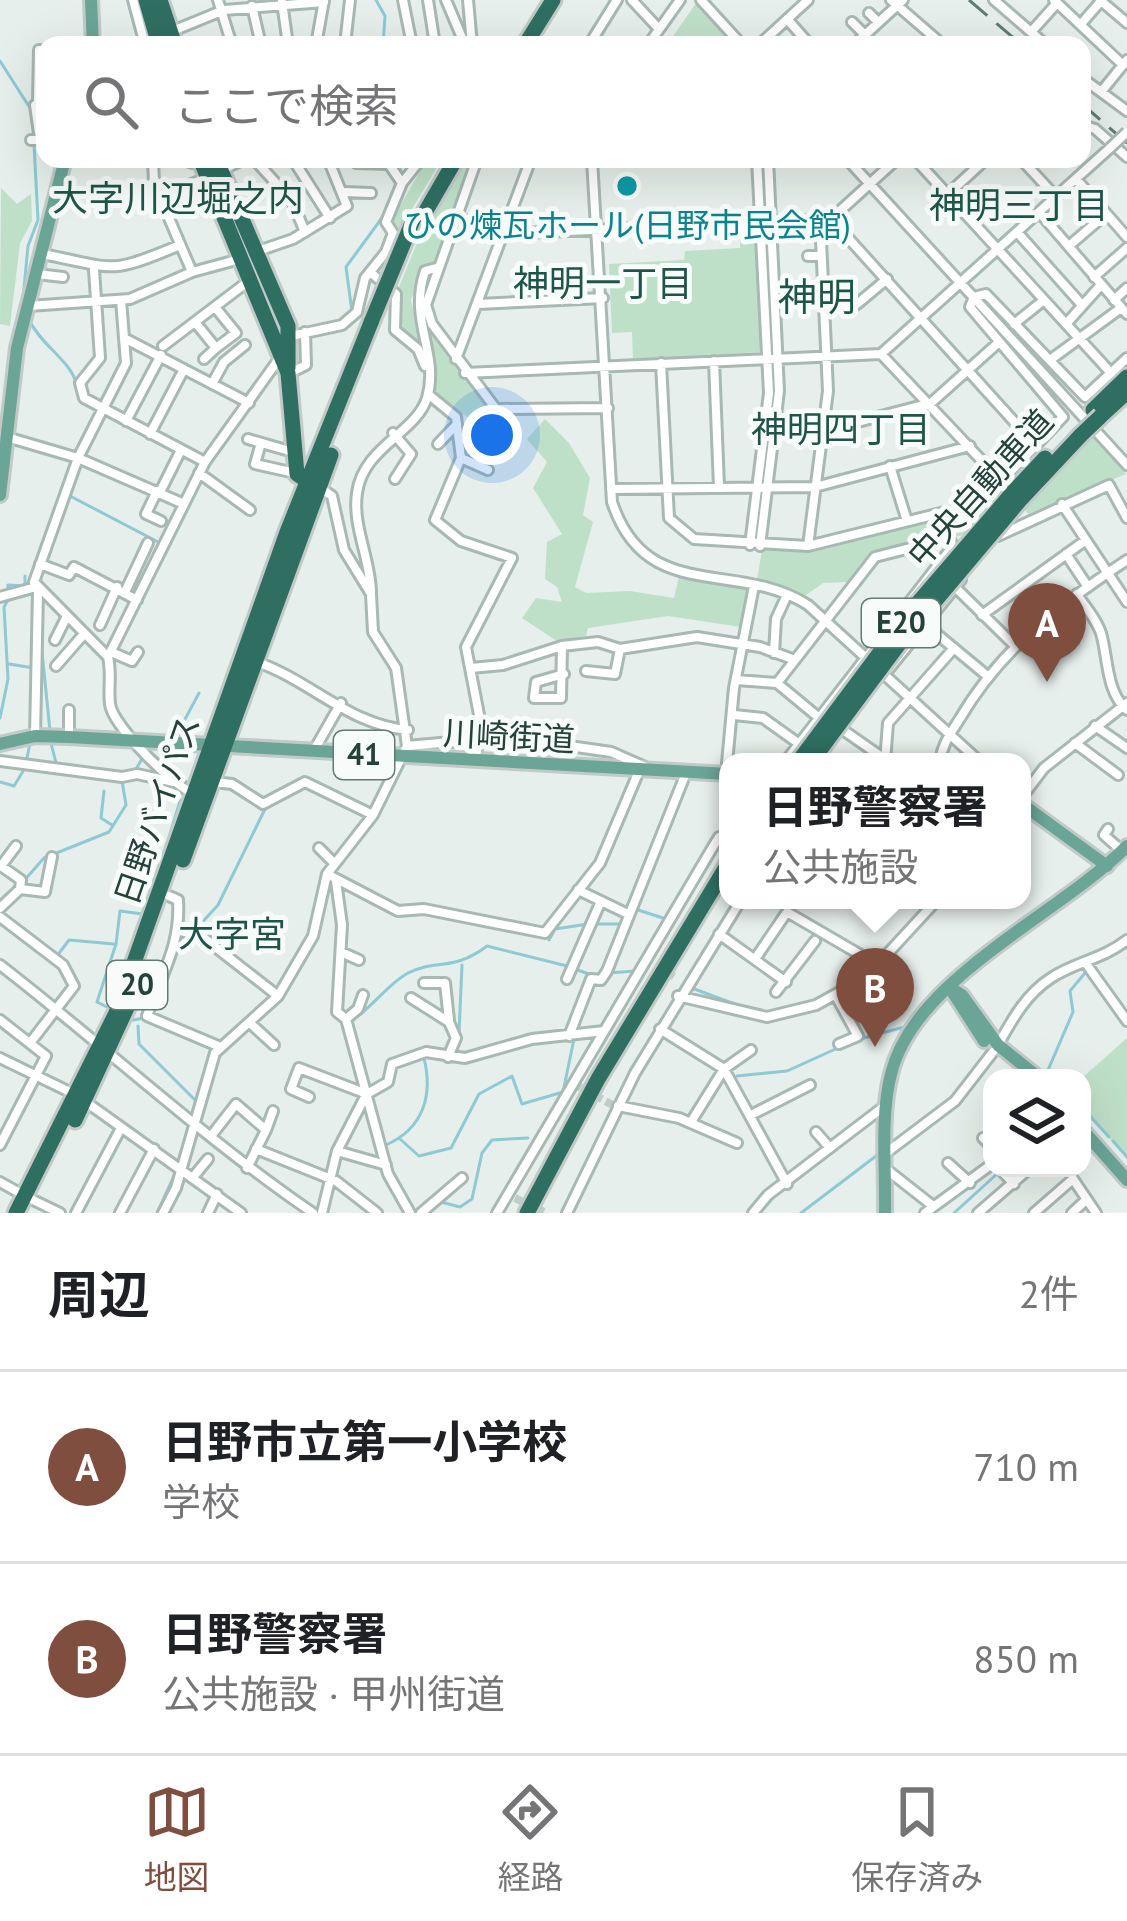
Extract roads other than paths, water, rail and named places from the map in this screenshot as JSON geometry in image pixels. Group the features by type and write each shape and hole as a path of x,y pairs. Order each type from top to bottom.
{"highway":[{"path":"146,0 155,36"},
{"path":"157,36 160,0"},
{"path":"526,36 548,0"},
{"name":"日野バイパス","path":"16,1213 28,1203 107,1047 212,781 217,746 308,482 417,219 447,168"},
{"name":"日野バイパス","path":"214,169 249,255 298,334 288,374"},
{"name":"日野バイパス","path":"107,1047 194,793 256,662 308,482 296,453 288,374 251,280 249,255"},
{"name":"中央自動車道","path":"1097,413 1119,375"},
{"name":"中央自動車道","path":"804,753 910,610 1012,490 1127,392"},
{"name":"中央自動車道","path":"821,753 1012,490"},
{"path":"527,1213 598,1079 719,879"},
{"path":"539,1213 627,1047 719,898"}],"main road":[{"path":"91,0 93,36"},
{"path":"0,495 17,348 63,168"},
{"name":"川崎街道","path":"0,744 34,736 69,737 314,752 403,752 476,761 719,774"},
{"path":"1031,808 1107,866"},
{"path":"885,1213 887,1103 903,1043 949,987 1125,849"},
{"path":"949,987 1016,1069"},
{"path":"996,1048 1026,1069"},
{"path":"1091,1129 1127,1168"},
{"path":"1091,1139 1127,1180"}],"street":[{"path":"133,0 153,36"},
{"path":"218,0 229,36"},
{"path":"346,36 350,0"},
{"path":"404,0 410,36"},
{"path":"428,0 434,36"},
{"path":"446,0 464,36"},
{"path":"467,0 469,36"},
{"path":"595,36 617,0"},
{"path":"632,0 659,29"},
{"path":"654,36 680,0"},
{"path":"701,0 734,36"},
{"path":"769,36 808,0"},
{"path":"1081,24 1101,0 1127,23"},
{"path":"169,36 221,13 282,2 324,1 318,36"},
{"path":"1031,32 1055,1 1125,62 1101,92"},
{"path":"282,2 287,36"},
{"path":"852,22 865,35 897,2 933,36"},
{"path":"1001,2 1036,36"},
{"path":"252,6 259,36"},
{"path":"869,13 878,22"},
{"path":"787,20 802,36"},
{"path":"1091,85 1127,111"},
{"path":"1091,131 1127,157"},
{"path":"1091,165 1127,133"},
{"path":"154,168 159,197 192,272"},
{"path":"258,168 292,201 305,232"},
{"path":"298,168 330,218"},
{"path":"28,306 121,300 305,232 347,206 333,168"},
{"path":"392,168 402,183"},
{"path":"298,334 348,320 357,312 370,272 386,252 393,230 386,221 413,168"},
{"path":"474,168 436,268 426,311 488,403 503,411 608,408"},
{"path":"456,359 528,168"},
{"path":"593,168 611,488 624,535 648,559 679,572 788,595 826,620 972,753"},
{"path":"758,168 766,222"},
{"path":"755,546 773,359 768,168"},
{"path":"855,168 1127,465"},
{"path":"456,216 503,234 825,219 887,168"},
{"path":"923,168 1119,375"},
{"path":"947,195 976,168"},
{"path":"1029,168 1056,197"},
{"path":"465,373 881,354 1088,168"},
{"path":"159,197 214,169"},
{"path":"1076,179 1127,237"},
{"path":"345,192 371,193"},
{"path":"1039,212 1121,307"},
{"path":"1070,245 1106,214"},
{"path":"808,546 823,431 826,356 821,256 825,219"},
{"path":"825,219 887,279 1036,446"},
{"path":"1017,232 1082,305"},
{"path":"42,254 94,270 127,267 180,244"},
{"path":"1066,324 1127,248"},
{"path":"808,256 821,256"},
{"path":"163,1213 218,1046 278,996 313,936 327,874 373,815 403,752 408,730 397,668 374,632 356,495 367,465 419,411 428,394 416,302 425,271 436,268"},
{"path":"94,270 100,358 80,386 84,398 205,462"},
{"path":"370,272 395,294 395,330 418,350 428,373"},
{"path":"37,274 63,277"},
{"path":"824,305 857,304 887,279"},
{"path":"126,421 162,350 251,280"},
{"path":"1050,360 1082,341 1121,307 1127,288"},
{"path":"974,297 986,294 1085,397 1119,375 1127,358"},
{"path":"661,364 669,518 688,537 755,546 808,546 1012,490 1036,446 1063,417 970,307 974,297"},
{"path":"477,304 603,298"},
{"path":"34,736 40,564 78,458 126,364 121,300"},
{"path":"1014,324 1044,300"},
{"path":"204,358 236,333 215,307"},
{"path":"196,322 216,348"},
{"path":"124,338 162,350 184,369 249,403"},
{"path":"823,431 931,403 998,343"},
{"path":"212,384 224,362 245,345"},
{"path":"881,354 1012,490"},
{"path":"194,793 133,741 110,705 110,654 205,462 280,356"},
{"path":"714,361 719,487"},
{"path":"150,434 184,369"},
{"path":"428,394 450,407 461,458 435,520 461,541 512,558 506,578 467,642 479,738 476,761"},
{"path":"438,444 457,424"},
{"path":"393,433 411,454 395,479"},
{"path":"10,438 78,458 184,504"},
{"path":"248,439 296,453"},
{"path":"261,443 255,464 308,482 332,496 344,550 370,595"},
{"path":"611,488 815,487 970,446"},
{"path":"161,521 146,514 181,450"},
{"path":"461,458 488,470"},
{"path":"890,466 907,521"},
{"path":"200,473 250,509"},
{"path":"823,753 1010,526 1109,485 1127,518"},
{"path":"1062,504 1127,602"},
{"path":"777,683 875,557 949,538 953,546 791,753"},
{"path":"982,614 1086,540"},
{"path":"100,625 143,546"},
{"path":"1066,554 1088,586"},
{"path":"943,753 985,674 1077,594 1127,560"},
{"path":"40,564 69,574 74,567 137,600"},
{"path":"933,569 1014,645"},
{"path":"729,753 741,644 754,586"},
{"path":"0,597 37,589"},
{"path":"37,589 110,654 132,661 138,652"},
{"path":"1031,787 1043,768 1125,706 1104,662 1100,631 1077,594"},
{"path":"774,652 776,619 788,595"},
{"path":"54,634 66,618"},
{"path":"926,625 985,674"},
{"path":"56,666 84,634"},
{"path":"471,668 503,665 562,646 598,642 620,649 697,637 795,660"},
{"path":"562,646 563,674 561,698 534,698 536,682 563,674"},
{"path":"886,753 888,723 954,648"},
{"path":"586,670 615,674 620,649"},
{"path":"256,662 291,674 341,703 359,720 408,730"},
{"path":"736,680 777,683 818,716"},
{"path":"314,752 341,703"},
{"path":"69,737 70,710"},
{"path":"734,715 763,718 798,743"},
{"path":"1097,728 1127,748"},
{"path":"842,730 875,753"},
{"path":"327,874 398,910 424,909 541,934 560,919 600,863 646,771 611,752 479,738 403,752"},
{"path":"1077,744 1118,776"},
{"path":"0,761 176,782"},
{"path":"569,1036 591,979 606,974 686,772"},
{"path":"212,781 232,784 263,804 305,782 373,815"},
{"path":"1108,829 1104,835 1125,849"},
{"path":"497,1213 719,837"},
{"path":"0,908 20,889 21,880 2,866 16,846"},
{"path":"319,848 334,863"},
{"path":"20,889 45,892 53,872 52,857"},
{"path":"336,881 337,1012 346,1019 386,1166 410,1213"},
{"path":"578,890 628,914"},
{"path":"169,896 178,900 180,931 169,972 147,1016 218,1046"},
{"path":"567,974 601,901"},
{"path":"567,1213 678,996 681,981 735,909"},
{"path":"678,996 767,1017 836,996 881,965 929,909"},
{"path":"755,959 787,912 868,964 881,965"},
{"path":"0,917 69,973 74,986 30,1042"},
{"path":"180,931 200,935 278,996"},
{"path":"718,934 786,982"},
{"path":"886,1153 955,1101 1030,994 1054,975 1087,964 1127,940"},
{"path":"776,992 815,941"},
{"path":"340,952 359,960"},
{"path":"646,959 657,966"},
{"path":"1087,964 1127,1021"},
{"path":"0,965 107,1047 247,1168 313,1213"},
{"path":"424,983 446,983 455,1038 448,1057"},
{"path":"346,1019 363,995"},
{"path":"836,996 858,1036 839,1044"},
{"path":"411,998 449,1022"},
{"path":"0,1020 46,1056 0,1144"},
{"path":"250,1024 274,1045"},
{"path":"660,1029 724,1069 788,1184"},
{"path":"322,1213 337,1150 369,1093 388,1082 397,1061 425,1052 448,1057 605,1031"},
{"path":"691,1122 724,1069 751,1050"},
{"path":"0,1058 81,1098 182,1166 241,1213"},
{"path":"309,1097 291,1088 298,1068 369,1093"},
{"path":"751,1115 810,1085"},
{"path":"753,1213 887,1103"},
{"path":"211,1136 236,1104 266,1130"},
{"path":"618,1106 691,1122 737,1143"},
{"path":"247,1168 273,1111"},
{"path":"76,1213 121,1128"},
{"path":"816,1132 830,1148"},
{"path":"120,1213 154,1149"},
{"path":"256,1149 336,1181 377,1213"},
{"path":"337,1150 386,1166"},
{"path":"194,1176 208,1159"},
{"path":"948,1167 970,1183"},
{"path":"886,1169 929,1209 983,1176"},
{"path":"1007,1177 1014,1184"},
{"path":"977,1213 1021,1177"},
{"path":"421,1213 462,1178"},
{"path":"1034,1213 1072,1179 1096,1213"},
{"path":"0,1182 28,1203 60,1213"},
{"path":"208,1213 217,1194"},
{"path":"1072,1213 1086,1200"}],"waterway":[{"path":"376,0 385,16 384,36"},
{"path":"0,61 30,108 34,134"},
{"path":"23,299 28,246 38,220 34,144"},
{"path":"400,168 403,176"},
{"path":"352,312 346,267 387,211"},
{"path":"29,320 65,363 79,393"},
{"path":"261,378 273,359"},
{"path":"82,402 96,410"},
{"path":"209,450 235,414"},
{"path":"70,496 160,543"},
{"path":"8,591 8,585 25,586 25,576"},
{"path":"0,718 8,679 4,607 9,598"},
{"path":"601,639 620,645"},
{"path":"41,642 50,731"},
{"path":"113,657 115,709"},
{"path":"9,664 34,668"},
{"path":"175,738 199,693"},
{"path":"120,717 136,737"},
{"path":"445,739 476,735"},
{"path":"26,763 30,743"},
{"path":"51,743 56,763"},
{"path":"145,748 188,783"},
{"path":"135,771 143,757"},
{"path":"0,782 14,786 25,768"},
{"path":"22,883 44,858 109,832 126,805 122,781"},
{"path":"364,833 392,785"},
{"path":"160,867 180,801 174,786"},
{"path":"104,791 101,818 112,825"},
{"path":"196,929 218,905 265,809 261,805"},
{"path":"635,909 666,919"},
{"path":"923,921 934,909"},
{"path":"109,1008 97,1002 116,944 120,911 143,914"},
{"path":"549,940 555,929 588,924"},
{"path":"594,924 621,924"},
{"path":"57,956 69,940 114,944"},
{"path":"883,965 905,941"},
{"path":"349,1022 408,973 464,959 487,946 567,966"},
{"path":"608,973 635,971 641,961"},
{"path":"459,1033 462,965"},
{"path":"575,969 594,976"},
{"path":"1048,1069 1073,1012 1070,991 1085,973"},
{"path":"689,987 748,1009"},
{"path":"1008,1021 1023,998"},
{"path":"133,1020 144,1018"},
{"path":"138,1026 139,1044 195,1100"},
{"path":"860,1039 908,1026"},
{"path":"399,1138 419,1156 451,1148 479,1094 512,1076 522,1104 563,1092 574,1039"},
{"path":"737,1076 787,1071 840,1047"},
{"path":"979,1064 987,1050"},
{"path":"386,1145 409,1129 423,1109 424,1058"},
{"path":"375,1111 389,1165"},
{"path":"891,1143 927,1117"},
{"path":"1091,1117 1109,1137"},
{"path":"441,1202 460,1207 472,1199 482,1153 492,1140 528,1138"},
{"path":"1113,1141 1127,1157"},
{"path":"180,1159 184,1146"},
{"path":"801,1213 880,1153"},
{"path":"157,1213 177,1169"},
{"path":"954,1213 994,1177"}],"tunnel":[{"path":"657,966 676,978"},
{"path":"574,1084 618,1108"},
{"path":"515,1198 546,1213"}],"railway":[{"path":"969,0 1011,36"},
{"path":"1091,112 1127,143"}],"place":[{"name":"ひの煉瓦ホール(日野市民会館)","path":"627,186"},
{"name":"日野市立第一小学校","path":"1047,682"},
{"name":"日野警察署","path":"875,1047"}],"district":[{"name":"大字川辺堀之内","path":"178,198"},
{"name":"神明三丁目","path":"1019,205"},
{"name":"神明一丁目","path":"603,283"},
{"name":"神明","path":"817,297"},
{"name":"神明四丁目","path":"841,429"},
{"name":"大字宮","path":"232,934"}]}
